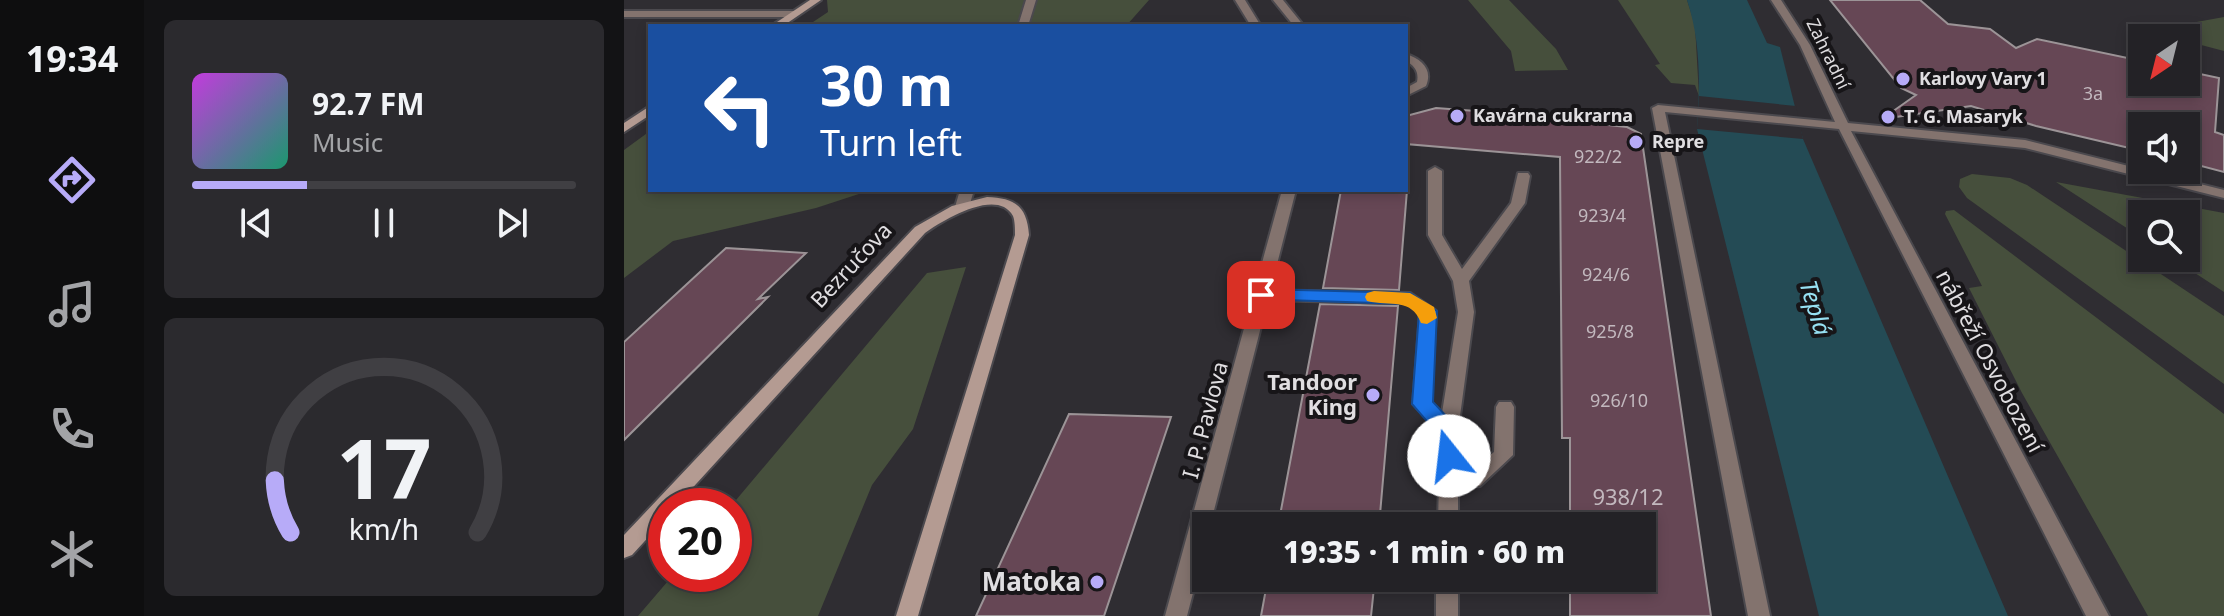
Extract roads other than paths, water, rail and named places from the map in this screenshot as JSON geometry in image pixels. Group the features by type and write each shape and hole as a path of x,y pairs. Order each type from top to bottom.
{"street":[{"path":"693,16 700,0"},
{"path":"779,24 816,0"},
{"path":"1024,24 1031,0"},
{"path":"1240,0 1255,24"},
{"path":"1278,0 1297,24"},
{"name":"Zahradní","path":"1776,0 1791,19 1843,126"},
{"path":"624,14 794,14"},
{"path":"1408,58 1421,67 1424,75 1422,84 1408,92"},
{"path":"1759,616 1658,108 2025,144 2224,194"},
{"path":"624,128 648,111"},
{"name":"nábřeží Osvobození","path":"1843,126 2098,616"},
{"path":"1435,171 1435,235 1461,281 1466,312 1449,431 1448,512"},
{"path":"1461,281 1518,203 1523,176"},
{"path":"962,207 966,192"},
{"name":"I. P. Pavlova","path":"1176,616 1288,192"},
{"name":"Bezručova","path":"624,549 920,230 938,217 962,207 987,202 1010,206 1021,217 1022,235 907,616"},
{"path":"1261,295 1410,298 1428,311 1422,404 1449,431"},
{"path":"1448,481 1473,480 1503,455 1505,407"},
{"path":"1447,592 1447,616"}],"water":[{"name":"Teplá","path":"1687,0 1747,0 1767,43 1780,47 1803,139 2008,616 1819,616 1697,129 1698,64 1695,32"}],"place":[{"name":"Karlovy Vary 1","path":"1903,79"},
{"name":"Kavárna cukrarna","path":"1457,116"},
{"name":"T. G. Masaryk","path":"1888,117"},
{"name":"Repre","path":"1636,142"},
{"name":"Tandoor King","path":"1373,395"},
{"name":"Matoka","path":"1097,582"}]}
